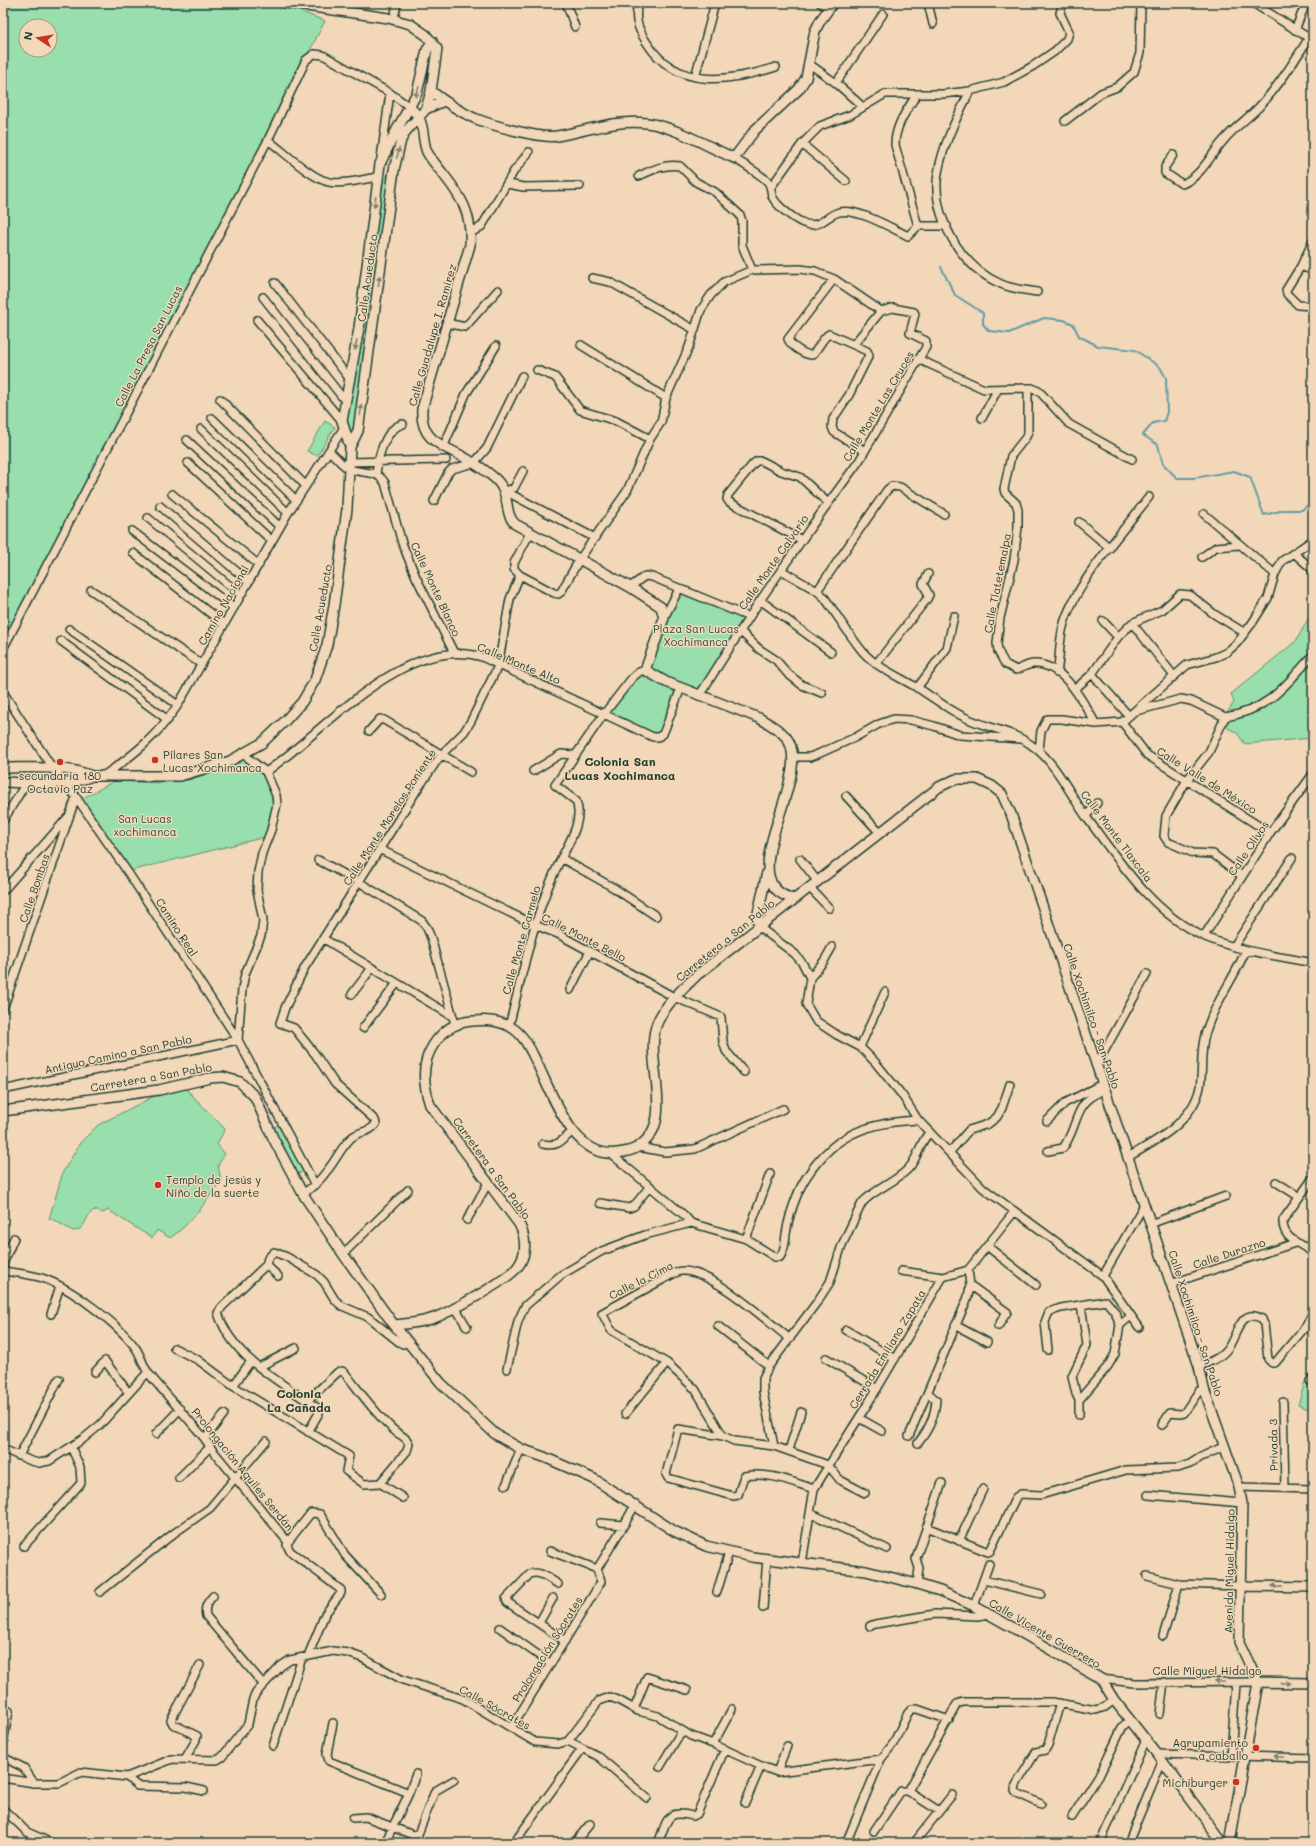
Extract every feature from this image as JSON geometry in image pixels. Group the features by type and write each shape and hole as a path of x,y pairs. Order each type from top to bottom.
{"street":[{"path":"286,3 394,19 410,24 426,35 432,41 437,50 431,91 426,109"},
{"path":"394,19 397,3"},
{"path":"566,3 575,27"},
{"path":"638,3 636,23 653,51 668,66 680,73 695,77 721,78 758,72 776,67"},
{"path":"695,77 715,3"},
{"path":"734,158 755,130 799,89 806,78 815,31 831,6 820,3"},
{"path":"928,3 933,24"},
{"path":"771,187 802,144 820,126 850,115 885,94 894,92 943,94 970,91 1004,82 1034,66 1061,46 1067,39 1069,32 1060,13 1063,3"},
{"path":"1065,121 1101,93 1117,87 1134,72 1140,53 1141,3"},
{"path":"1173,155 1165,167 1165,173 1182,184 1187,182 1204,166 1224,140 1257,108 1278,84 1311,38 1295,30 1253,3"},
{"path":"1295,30 1306,3"},
{"path":"836,83 883,14"},
{"name":"Calle Acueducto","path":"379,171 395,133 417,93 428,50 432,41"},
{"name":"Calle La Presa San Lucas","path":"3,649 268,140 306,60 314,54 323,55 390,93"},
{"path":"808,63 836,83 863,107"},
{"path":"422,74 433,77"},
{"path":"431,91 444,101 475,118 511,129 555,136 617,124 647,123 660,125 734,158 766,180 771,187 773,197 776,202 789,215 806,224 822,223 838,213 846,212 860,215 908,236 918,226 947,226"},
{"path":"970,91 949,136 938,173 938,199 947,226 962,255 983,273 1000,284 1010,288 1037,292"},
{"path":"390,93 410,107 418,116 426,109 444,101"},
{"name":"Calle Acueducto","path":"350,447 342,425 363,298 390,93"},
{"path":"917,94 898,125 895,135 895,145 918,226"},
{"name":"Calle Acueducto","path":"3,768 53,768 81,772 92,776 159,778 180,776 230,761 262,743 302,702 315,680 327,646 347,508 350,447 358,431 394,170 401,140 418,116"},
{"name":"Calle Guadalupe I. Ramírez","path":"418,116 425,148 431,159 463,200 468,212 471,233 470,245 422,416 430,438 443,448 474,463 498,481 505,491"},
{"path":"268,140 318,178 329,182 339,183 379,171 394,170"},
{"path":"802,144 846,181"},
{"path":"471,233 482,226 521,160 529,152"},
{"path":"640,176 658,167 669,165 680,166 696,182 715,192 740,215 742,221 742,245 752,270"},
{"path":"508,184 523,187 580,186"},
{"path":"1313,241 1301,266 1287,286 1286,294 1298,305 1313,306"},
{"path":"1301,266 1313,271"},
{"path":"530,533 514,563 514,569 520,576 558,594 627,491 650,438 661,422 666,398 695,330 705,302 724,282 752,270 800,269 815,271 834,279 881,311 854,344"},
{"path":"592,278 610,282 695,330"},
{"path":"834,279 788,339 790,344 808,355 812,355 825,336 829,334 867,351 869,355 849,395 833,419 832,429 839,436 865,451"},
{"path":"275,284 350,378"},
{"path":"447,323 465,327 498,290"},
{"path":"263,297 346,402"},
{"name":"Calle Monte Las Cruces","path":"828,503 860,461 927,344 926,341 910,333 915,314 914,312 893,308 881,311"},
{"path":"257,320 342,425"},
{"path":"581,345 666,398"},
{"path":"443,448 466,394 496,346"},
{"path":"918,359 974,386 984,389 1032,388 1040,392 1069,424 1132,459"},
{"path":"537,370 555,377 580,410 616,421 650,438"},
{"path":"434,501 448,473 452,469 474,463 487,448 522,376"},
{"name":"Calle Tlatetemalpa","path":"1028,388 1028,432 1026,437 1011,456 1004,489 1005,493 1016,503 1018,510 1018,527 1014,560 1000,618 997,644 998,651 1005,664 1016,670 1026,665 1041,665 1047,666 1057,673 1075,689 1096,724"},
{"path":"982,418 998,389"},
{"path":"220,399 306,485"},
{"path":"212,418 296,500"},
{"path":"329,450 348,465 376,474 377,461 390,432 396,425 403,424"},
{"name":"Camino Nacional","path":"104,776 150,741 168,720 288,513 329,450 342,425"},
{"path":"201,429 288,513"},
{"path":"187,440 280,527"},
{"path":"348,465 377,461 446,460"},
{"path":"802,540 729,502 727,499 728,495 757,461 800,477 828,503"},
{"path":"188,463 272,541"},
{"path":"505,491 514,488 523,470"},
{"name":"Calle Monte Blanco","path":"376,474 382,478 385,483 402,542 416,577 454,653"},
{"path":"817,591 887,490 892,486 900,487 944,514"},
{"path":"505,491 595,538"},
{"path":"505,491 511,520 530,533 630,587 661,607 664,618"},
{"path":"172,494 259,565"},
{"path":"1057,673 1063,626 1073,602 1090,575 1149,497"},
{"name":"Calle Monte Calvario","path":"699,696 760,600 828,503"},
{"path":"160,506 249,582"},
{"path":"1204,514 1274,574"},
{"path":"148,518 241,595"},
{"path":"1079,522 1110,548"},
{"path":"132,531 234,608"},
{"path":"1039,750 1041,731 1047,719 1062,719 1096,724 1122,722 1187,665 1216,657 1227,652 1245,633 1268,598 1274,574 1282,562 1313,540"},
{"path":"1202,557 1216,547 1239,545"},
{"path":"133,553 224,624"},
{"path":"1294,553 1313,570"},
{"name":"Calle Monte Tlaxcala","path":"781,570 817,591 824,597 864,652 876,664 963,717 1010,732 1039,750 1061,778 1110,849 1151,899 1180,923 1204,936 1246,950 1313,963"},
{"path":"876,664 928,599 929,595 923,584 928,574"},
{"name":"Calle Monte Morelos Poniente","path":"315,1185 327,1172 336,1155 350,1138 357,1133 369,1131 376,1124 375,1120 335,1084 315,1054 294,1028 280,1023 285,1008 302,974 359,882 381,850 417,790 441,754 464,732 498,666 510,599 520,576"},
{"path":"630,587 645,576 652,577 749,617"},
{"path":"679,589 664,618 645,670 658,679 759,718 770,724 786,738 793,757 792,768 775,827 758,918 759,927 795,954 803,964 810,978"},
{"path":"91,590 201,664"},
{"path":"1075,689 1092,674 1118,637 1132,623 1162,610 1180,594 1190,595 1214,614 1245,633"},
{"path":"760,600 831,652"},
{"path":"917,688 947,648 954,616"},
{"path":"1104,621 1118,637"},
{"path":"1132,623 1174,676"},
{"path":"69,629 178,705"},
{"path":"740,631 759,649 776,660 787,673 802,685 822,693"},
{"path":"61,641 168,720"},
{"name":"Calle Monte Alto","path":"266,772 291,755 350,703 375,684 394,672 428,659 454,653 469,653 482,657 498,666 528,678 604,714"},
{"path":"1136,711 1181,699 1191,700 1226,717 1249,712 1273,698 1313,655"},
{"name":"Calle Monte Carmelo","path":"509,1026 535,925 549,883 573,834 577,820 578,805 576,801 569,794 555,785 604,714 632,678 639,672 645,670"},
{"path":"1092,674 1129,716"},
{"path":"604,714 653,737 658,737 663,734 681,688"},
{"name":"Camino Real","path":"3,692 64,784 76,797 238,1040 315,1185"},
{"path":"1226,717 1209,752 1187,780 1166,816 1164,836 1166,840 1193,853 1214,854 1242,876"},
{"path":"369,732 380,719 384,720 471,772"},
{"path":"793,757 810,757 818,754 856,737 879,724 894,719 911,720 960,735 1023,739"},
{"name":"Calle Valle de México","path":"1122,722 1147,755 1270,833"},
{"path":"238,1040 242,989 245,974 260,936 263,920 257,890 258,872 262,853 273,825 278,804 276,794 266,772 243,754"},
{"path":"533,771 561,754 575,755"},
{"name":"Calle Acueducto","path":"3,782 64,784 92,776"},
{"name":"Calle Olivos","path":"1204,936 1270,833 1312,777"},
{"name":"Calle Xochimilco - San Pablo","path":"794,899 814,885 939,786 956,779 977,779 992,786 1002,794 1012,814 1103,1087 1199,1366 1204,1388 1239,1487"},
{"path":"3,821 26,783"},
{"path":"846,796 879,832"},
{"name":"Calle Bombas","path":"3,1009 72,813 76,797"},
{"path":"1086,816 1097,803"},
{"path":"3,891 72,813"},
{"name":"Calle Monte Bello","path":"381,850 535,925 558,934 674,997 721,1017 723,1042 726,1051 744,1072"},
{"path":"561,858 614,888 656,916"},
{"path":"1234,946 1292,858"},
{"path":"318,860 359,882 415,916 427,928 454,1020"},
{"path":"800,860 829,908"},
{"path":"767,871 771,883 775,888 786,897 794,899"},
{"name":"Carretera a San Pablo","path":"638,1147 650,1133 656,1120 658,1106 654,1064 654,1034 657,1022 665,1008 697,975 794,899"},
{"path":"324,939 397,983 454,1020 494,1020 509,1026 525,1040 572,1132 591,1148 611,1154 684,1215 691,1223"},
{"path":"832,946 824,961 810,978 806,1004 816,1021 837,1035 860,1047 875,1062 902,1095 918,1120 983,1188 1102,1276 1139,1326"},
{"path":"1128,1157 1168,1132 1190,1110 1200,1087 1205,1035 1213,1014 1246,950"},
{"path":"570,990 590,951"},
{"path":"352,994 372,968"},
{"path":"1096,1066 1147,974"},
{"path":"363,1028 397,983"},
{"path":"860,1047 884,992"},
{"name":"Carretera a San Pablo","path":"3,1111 159,1090 210,1078 223,1077 240,1082 255,1098 273,1138 303,1194 343,1254 394,1325 430,1320 509,1276 519,1266 525,1244 524,1233 519,1224 430,1105 426,1093 426,1062 429,1052 433,1044 454,1020"},
{"name":"Antiguo Camino a San Pablo","path":"3,1090 238,1040"},
{"path":"950,1152 969,1130 988,1124 997,1117 1002,1108 1010,1084"},
{"path":"1047,1121 1065,1103 1103,1087"},
{"path":"1048,1151 1063,1148 1084,1103 1090,1096 1103,1087"},
{"path":"611,1154 629,1151 638,1147 665,1152 695,1149 783,1109"},
{"path":"507,1368 520,1314 525,1306 545,1287 575,1266 602,1251 645,1235 691,1223 746,1239 775,1257 780,1257 784,1252 786,1232 798,1193 811,1170 831,1149 845,1138 862,1130 900,1121 918,1120"},
{"path":"543,1144 553,1146 572,1132"},
{"path":"774,1446 762,1382 769,1366 830,1282 842,1244 862,1203 867,1198 897,1179 909,1168 919,1153 924,1137 930,1132"},
{"path":"746,1239 770,1174"},
{"path":"1313,1178 1298,1196 1283,1224 1285,1230 1295,1243 1310,1250 1313,1240"},
{"path":"1276,1182 1298,1196"},
{"path":"467,1220 488,1183"},
{"path":"303,1194 315,1185"},
{"path":"600,1203 629,1208 634,1206 650,1186"},
{"path":"343,1254 408,1190"},
{"path":"1150,1224 1226,1196"},
{"path":"1102,1276 1144,1205"},
{"path":"901,1271 943,1277 968,1270 1014,1212"},
{"path":"3,1264 14,1238"},
{"name":"Calle Durazno","path":"1170,1284 1295,1243"},
{"path":"987,1246 1036,1285"},
{"path":"308,1432 320,1413 318,1408 250,1361 239,1350 225,1329 218,1313 222,1307 266,1265 268,1258 274,1252 287,1257 317,1275 324,1282 335,1300 342,1306 368,1317 399,1342 403,1344 407,1342"},
{"path":"266,1265 278,1276"},
{"path":"909,1436 928,1393 955,1324 968,1297 970,1285 968,1270"},
{"name":"Prolongación Aquiles Serdán","path":"3,1271 30,1275 60,1286 97,1311 123,1333 135,1347 148,1372 205,1439 288,1542 287,1545 290,1551 341,1590 341,1593 325,1614 305,1657"},
{"name":"Calle la Cima","path":"723,1436 694,1390 667,1363 611,1330 602,1312 632,1295 681,1271 691,1272 703,1276 726,1290 790,1339"},
{"name":"Cerrada Emiliano Zapata","path":"814,1489 828,1465 837,1455 943,1277"},
{"path":"970,1285 1007,1312 998,1326"},
{"path":"51,1314 60,1286"},
{"path":"1048,1350 1045,1322 1046,1316 1049,1312 1061,1308 1106,1301 1115,1312 1120,1325 1115,1354 1108,1366 1079,1400"},
{"path":"1079,1415 1079,1400 1072,1376 1087,1345 1081,1305"},
{"path":"455,1307 467,1327"},
{"path":"1199,1366 1220,1356 1228,1348 1240,1324 1251,1315 1262,1320 1264,1324 1268,1359 1272,1363 1279,1360 1306,1326 1313,1312"},
{"path":"1120,1325 1131,1316"},
{"path":"955,1324 986,1342"},
{"name":"Calle Vicente Guerrero","path":"394,1325 441,1383 495,1434 521,1450 544,1457 594,1479 674,1531 706,1546 729,1552 780,1561 866,1571 917,1584 974,1606 1101,1679 1114,1700 1160,1757 1223,1843"},
{"path":"718,1326 769,1366"},
{"path":"1306,1326 1313,1331"},
{"path":"846,1330 895,1359"},
{"path":"174,1348 198,1360 232,1386 349,1456 346,1471 364,1484 380,1484 403,1498"},
{"path":"259,1367 296,1348"},
{"path":"826,1358 877,1389"},
{"path":"95,1372 105,1361 128,1392"},
{"path":"232,1386 250,1361"},
{"path":"625,1414 667,1363"},
{"path":"307,1400 338,1372 342,1371 374,1410 397,1432 407,1439 409,1444 407,1451 380,1484"},
{"path":"3,1449 35,1462 49,1461 71,1447 100,1425 128,1392 148,1372"},
{"path":"20,1456 59,1379"},
{"path":"1162,1425 1170,1412 1181,1414 1184,1413 1199,1392 1204,1388"},
{"path":"918,1443 927,1431 935,1408 936,1400 928,1393"},
{"name":"Privada 3","path":"1283,1402 1285,1488"},
{"path":"156,1434 180,1409"},
{"path":"788,1450 801,1412"},
{"path":"205,1439 224,1414"},
{"path":"859,1418 882,1431"},
{"path":"802,1563 814,1489 773,1475 749,1475 744,1476 738,1495 733,1496 668,1478 666,1474 678,1428 723,1436 734,1441 774,1446 788,1450 828,1465 840,1480 865,1493"},
{"path":"100,1592 173,1534 210,1508 266,1441"},
{"path":"926,1527 983,1551 990,1551 1016,1498 1021,1494 1041,1495 1126,1470 1178,1468 1190,1464 1225,1446"},
{"path":"24,1546 81,1483 80,1467 71,1447"},
{"path":"179,1478 210,1447"},
{"path":"506,1485 521,1450"},
{"path":"917,1584 919,1568 916,1559 942,1483"},
{"path":"1239,1487 1313,1489"},
{"name":"Avenida Miguel Hidalgo","path":"1239,1487 1242,1503 1239,1642 1258,1682"},
{"path":"959,1541 984,1489"},
{"name":"Avenida Miguel Hidalgo","path":"1148,1495 1242,1503"},
{"path":"550,1551 597,1570 635,1505"},
{"path":"288,1542 311,1513 320,1514 345,1555 381,1594"},
{"path":"810,1514 887,1549"},
{"path":"600,1523 624,1525"},
{"path":"716,1592 729,1552"},
{"path":"764,1608 767,1559"},
{"path":"974,1606 989,1564"},
{"name":"Prolongación Sócrates","path":"511,1728 601,1582 597,1570"},
{"path":"558,1584 542,1574 535,1572 530,1574 507,1596 507,1602 539,1622 565,1641"},
{"path":"1147,1576 1179,1584 1313,1587"},
{"path":"984,1580 1041,1594"},
{"path":"1164,1636 1179,1584"},
{"path":"213,1596 207,1603 205,1610 206,1616 263,1684"},
{"path":"539,1622 553,1598"},
{"path":"870,1626 935,1614 978,1616 988,1614"},
{"path":"500,1628 551,1664"},
{"name":"Calle Sócrates","path":"3,1778 34,1783 59,1783 81,1772 127,1777 159,1763 172,1760 217,1760 222,1757 248,1724 253,1699 263,1684 290,1660 333,1651 348,1653 362,1658 403,1680 464,1699 535,1742 558,1744 568,1741"},
{"path":"273,1746 305,1657"},
{"path":"185,1759 196,1740 196,1736 173,1724 172,1717 200,1664"},
{"path":"634,1709 647,1677 687,1690"},
{"name":"Calle Miguel Hidalgo","path":"1101,1679 1135,1683 1313,1683"},
{"path":"1160,1714 1164,1682"},
{"path":"1231,1756 1236,1682"},
{"path":"1230,1843 1258,1682"},
{"path":"647,1798 598,1756 568,1741 599,1702 604,1699 610,1697 634,1709 658,1716 681,1732 725,1749 777,1772 881,1759"},
{"path":"908,1791 957,1704 963,1702 1060,1703 1096,1710 1105,1707 1114,1700"},
{"path":"1041,1804 1017,1793 1015,1790 1016,1785 1032,1757 1036,1752 1045,1750 1048,1745 1060,1703"},
{"path":"713,1744 732,1709"},
{"path":"846,1843 881,1759 893,1744 908,1713 912,1709 917,1709 949,1720"},
{"path":"3,1742 9,1711"},
{"path":"1072,1817 1102,1772 1123,1726 1130,1720"},
{"path":"333,1723 327,1754 329,1761 409,1793"},
{"path":"660,1767 681,1732"},
{"path":"1100,1843 1146,1740"},
{"path":"777,1772 787,1746"},
{"path":"516,1840 582,1749"},
{"path":"658,1843 670,1817 673,1814 679,1812 693,1816 697,1814 725,1749"},
{"path":"1128,1843 1160,1757 1231,1756 1313,1758"},
{"path":"3,1757 24,1768 34,1783"},
{"path":"745,1803 761,1766"},
{"path":"384,1843 409,1793 416,1774"},
{"path":"127,1777 137,1786 186,1787 204,1791"},
{"path":"353,1818 366,1817 413,1834 418,1834 435,1791 454,1780"},
{"path":"874,1831 901,1791 908,1791 939,1811"},
{"path":"914,1843 952,1795"},
{"path":"3,1809 27,1832 52,1843"},
{"path":"574,1843 590,1824"}],"green space":[{"path":"3,3 278,3 325,21 47,561 3,643"},
{"path":"381,176 392,176 357,421 349,436 346,420 367,303"},
{"path":"325,421 335,427 317,456 307,451"},
{"name":"Plaza San Lucas Xochimanca","path":"679,589 749,617 699,696 681,688 658,737 604,714 639,672 645,670"},
{"path":"1313,610 1313,738 1245,744 1237,733 1226,727 1221,722 1234,702 1231,694 1296,641"},
{"name":"San Lucas xochimanca","path":"244,759 264,777 270,785 273,793 273,811 265,837 126,872 78,801 114,781 159,783 189,780 236,764"},
{"path":"185,1088 225,1129 217,1144 225,1154 218,1165 221,1180 204,1204 185,1226 170,1238 157,1230 152,1238 108,1210 103,1213 94,1210 91,1212 83,1226 73,1231 52,1219 49,1219 63,1172 80,1143 98,1125 160,1093"},
{"path":"280,1123 305,1170 298,1174 273,1128"},
{"path":"1305,1381 1313,1385 1313,1411 1298,1405"}],"waterway":[{"path":"941,267 955,295 983,313 983,324 989,331 1009,333 1044,318 1064,320 1073,324 1079,336 1098,346 1135,350 1160,367 1166,378 1167,412 1164,421 1153,423 1143,435 1158,445 1163,464 1177,478 1194,478 1234,471 1250,477 1264,515 1284,510 1302,510 1313,501"}],"place":[{"name":"Pilares San Lucas Xochimanca","path":"155,760"},
{"name":"secundaria 180 Octavio Paz","path":"60,762"},
{"name":"Templo de jesús y Niño de la suerte","path":"158,1185"},
{"name":"Agrupamiento a caballo","path":"1256,1748"},
{"name":"Michiburger","path":"1236,1782"}],"district":[{"name":"Colonia San Lucas Xochimanca","path":"620,768"},
{"name":"Colonia La Cañada","path":"299,1400"}]}
